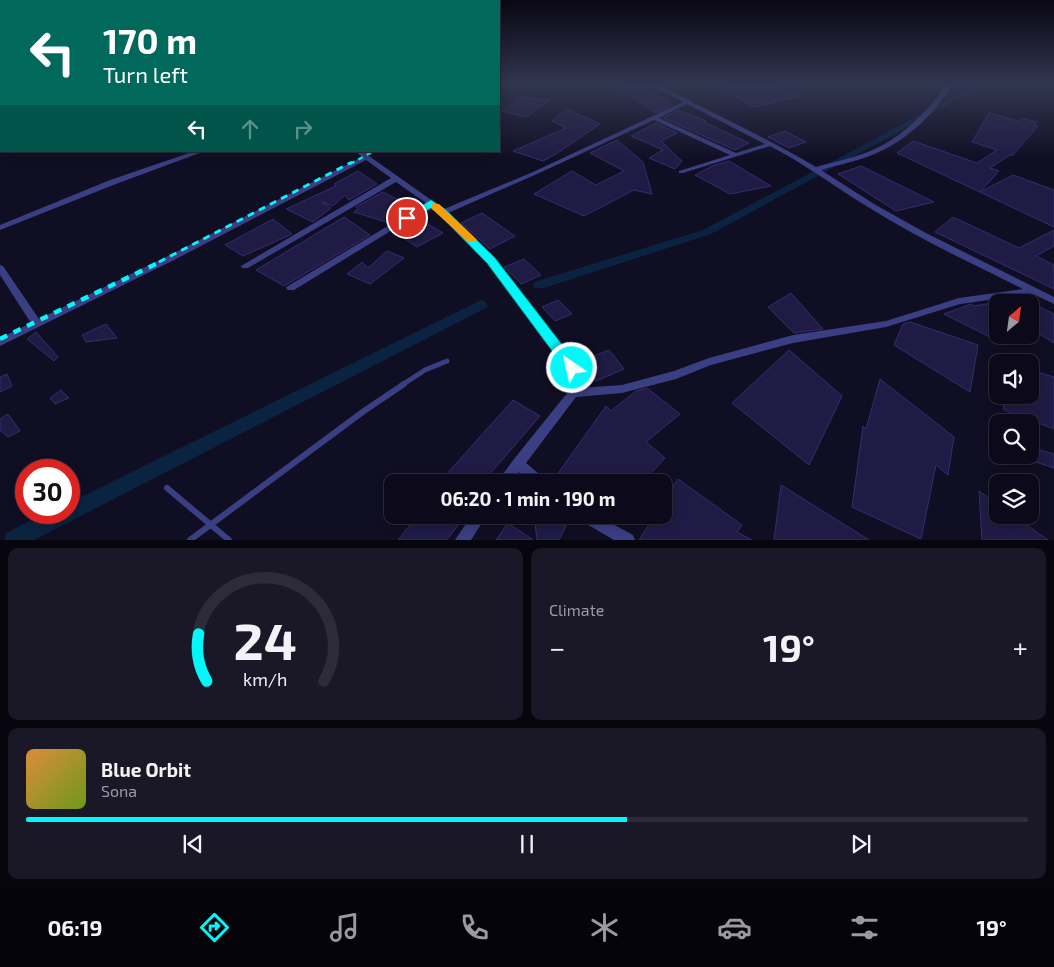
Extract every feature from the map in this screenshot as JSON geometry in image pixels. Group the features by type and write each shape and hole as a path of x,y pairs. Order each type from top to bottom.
{"street":[{"path":"443,212 671,110"},
{"path":"704,110 815,168 871,206 1054,301"},
{"path":"815,168 868,154 892,143 908,131 928,110"},
{"path":"654,118 736,155"},
{"path":"681,172 771,144"},
{"path":"0,228 113,182 199,152"},
{"path":"360,152 443,212 491,260 565,356 575,378 573,393 510,474"},
{"path":"0,342 194,247 367,157"},
{"path":"245,266 398,178"},
{"path":"291,288 431,203"},
{"path":"0,268 37,324"},
{"path":"573,393 622,389 676,375 709,362 793,340 886,324 959,301 1034,292"},
{"path":"518,463 531,474"},
{"path":"462,540 474,524"},
{"path":"599,524 628,540"}],"lane":[{"path":"190,540 364,411 425,370 447,361"},
{"path":"167,488 229,540"}],"building":[{"path":"503,110 536,110 526,117"},
{"path":"566,110 570,110 600,124 543,161 513,151 566,128 552,121"},
{"path":"679,110 706,121 704,122 749,143 735,150 663,118"},
{"path":"989,113 1019,121 1022,118 1037,122 1034,125 1038,126 1013,155 990,168 999,171 980,192 1013,175 1054,190 1054,227 897,153 913,141 977,163 997,150 972,142"},
{"path":"656,123 677,133 661,141 682,161 675,169 649,158 663,150 631,136"},
{"path":"785,131 806,142 789,148 768,137"},
{"path":"617,140 643,162 652,194 634,190 584,216 534,194 572,171 596,185 624,171 590,153"},
{"path":"729,161 771,186 730,194 695,175 712,166"},
{"path":"861,166 934,202 896,211 838,174"},
{"path":"358,171 377,184 349,200 345,195 333,206 322,202 331,208 313,222 286,209 336,186 334,184"},
{"path":"383,192 408,205 398,218 389,223 354,212 358,209 356,207"},
{"path":"482,213 515,236 490,249 461,223"},
{"path":"344,217 370,235 284,286 256,270"},
{"path":"953,217 1019,248 1054,230 1054,246 1036,256 1054,265 1054,289 935,232"},
{"path":"273,219 292,234 243,256 225,245"},
{"path":"421,220 443,233 417,247 402,237"},
{"path":"387,251 404,258 370,284 347,274 362,262 368,268"},
{"path":"524,259 541,275 521,284 504,267"},
{"path":"791,293 823,329 794,333 768,307"},
{"path":"558,300 572,314 555,321 542,307"},
{"path":"971,304 974,306 989,304 989,336 944,314"},
{"path":"1039,306 1054,314 1054,343 1039,334"},
{"path":"910,322 978,345 970,392 894,345 903,324"},
{"path":"106,324 117,338 86,342 82,335"},
{"path":"36,332 58,357 54,361 27,339"},
{"path":"609,350 624,369 596,381 581,361"},
{"path":"789,350 842,396 809,465 732,403"},
{"path":"1039,373 1054,377 1054,429 1039,423 1039,414 1015,414 1004,410 1003,404 1039,404"},
{"path":"7,374 12,386 0,392 0,377"},
{"path":"880,379 954,437 948,475 936,465 921,539 852,507 863,426 866,429"},
{"path":"647,388 680,414 646,442 665,458 650,474 558,474 606,406 611,411 636,391"},
{"path":"61,390 69,398 55,404 50,398"},
{"path":"513,400 540,416 490,474 447,474"},
{"path":"8,414 20,431 8,437 0,430 0,419"},
{"path":"1039,450 1054,454 1054,468 1039,463"},
{"path":"678,479 742,525 737,532 752,540 639,540 649,524 672,524 672,488"},
{"path":"781,485 869,540 774,540"},
{"path":"979,491 989,498 989,524 1026,524 1048,540 982,540"},
{"path":"411,524 458,525 447,540 398,540"},
{"path":"507,524 509,524 533,540 496,540"},
{"path":"535,524 562,524 566,526 559,540 537,540"}],"waterway":[{"path":"539,285 707,232 934,110"},
{"path":"80,506 481,305"},
{"path":"13,540 44,524"}],"railway":[{"path":"350,164 372,152"},
{"path":"159,262 352,162"},
{"path":"0,339 162,261"}],"slow traffic":[{"path":"436,207 471,240"}],"route":[{"path":"407,218 431,203 443,212 491,260 565,356 572,368"}]}
